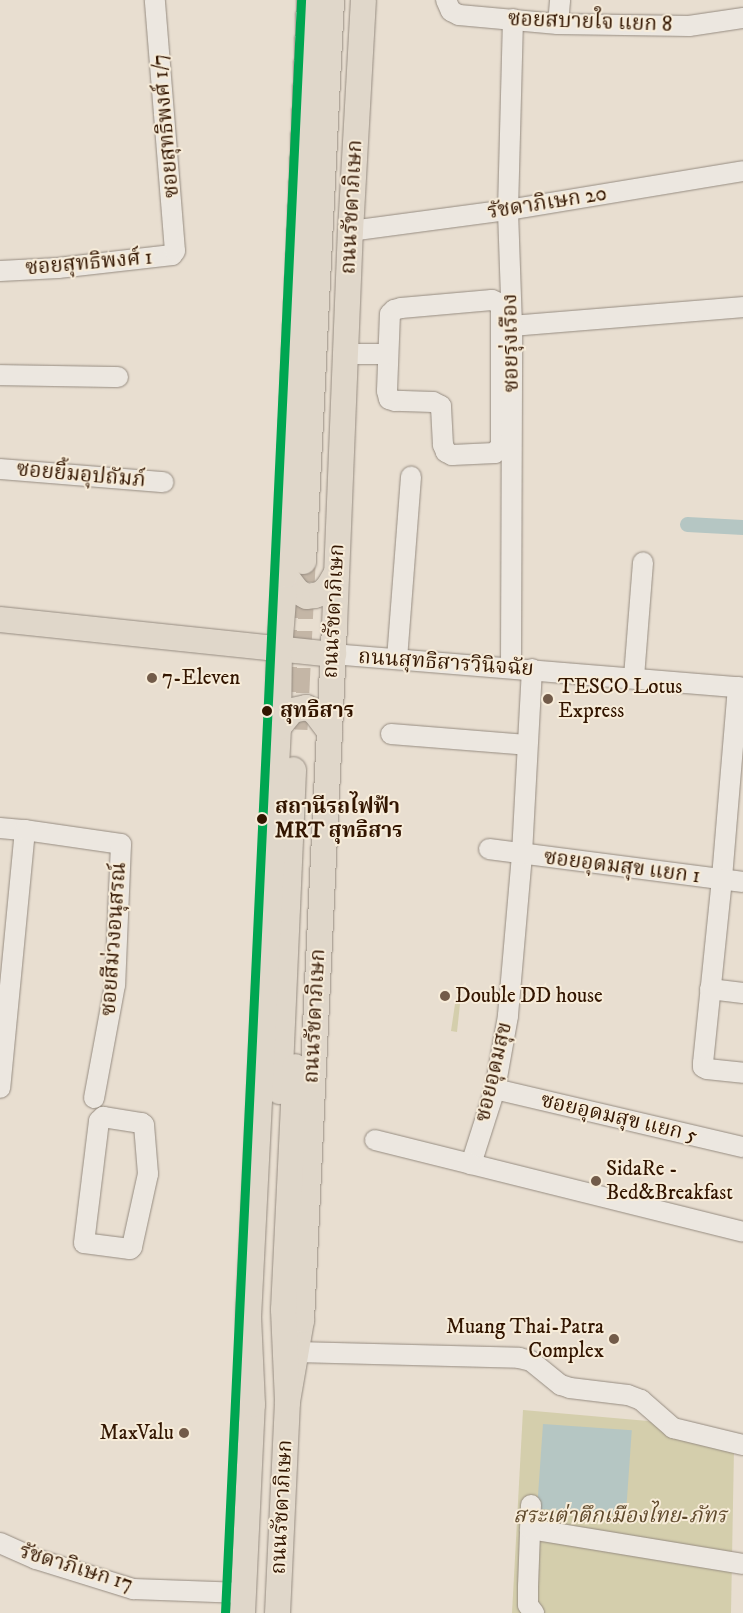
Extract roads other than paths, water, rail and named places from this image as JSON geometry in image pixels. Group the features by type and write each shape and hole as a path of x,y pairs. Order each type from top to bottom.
{"main road":[{"name":"ถนนรัชดาภิเษก","path":"243,1603 252,1404 248,1317 303,730 333,654 311,571 309,0"},
{"name":"ถนนรัชดาภิเษก","path":"311,571 331,0"},
{"name":"ถนนรัชดาภิเษก","path":"311,571 345,0"},
{"name":"ถนนรัชดาภิเษก","path":"287,1401 301,1320 303,730 279,649 311,571 345,354 363,0"},
{"name":"ถนนสุทธิสารวินิจฉัย","path":"0,619 333,654"},
{"name":"ถนนรัชดาภิเษก","path":"277,1613 287,1401 283,1310 303,730"}],"street":[{"name":"ซอยสุทธิพงศ์ 1/7","path":"155,0 175,251"},
{"name":"ซอยสบายใจ แยก 8","path":"446,0 451,12 459,15 558,24 689,26 743,18"},
{"path":"558,24 560,0"},
{"name":"ซอยรุ่งเรือง","path":"511,667 512,326 508,210 512,19"},
{"name":"รัชดาภิเษก 20","path":"350,231 508,210 743,171"},
{"name":"ซอยสุทธิพงศ์ 1","path":"0,271 77,266 172,255 175,251"},
{"path":"492,300 501,304 499,450 495,453 452,455 446,452 443,445 440,406 434,402 396,401 389,399 387,391 388,354 390,314 394,310 492,300"},
{"path":"512,326 743,307"},
{"path":"345,354 388,354"},
{"path":"0,375 118,377"},
{"name":"ซอยยิ้มอุปถัมภ์","path":"0,468 163,482"},
{"path":"397,659 411,478"},
{"path":"634,677 643,562"},
{"name":"ถนนสุทธิสารวินิจฉัย","path":"333,654 634,677 740,688"},
{"name":"ซอยอุดมสุข","path":"470,1164 495,1089 508,1016 522,855 532,670"},
{"path":"740,688 703,1067 707,1070 743,1073"},
{"path":"391,734 527,745"},
{"name":"ซอยสีม่วงอนุสรณ์","path":"0,828 121,844 115,985 94,1098"},
{"path":"0,1088 25,830"},
{"name":"ซอยอุดมสุข แยก 1","path":"489,849 522,855 743,882"},
{"path":"710,989 743,993"},
{"name":"ซอยอุดมสุข แยก 5","path":"495,1089 743,1147"},
{"path":"100,1118 143,1124 153,1174 131,1248 85,1244 100,1118"},
{"path":"375,1140 743,1232"},
{"path":"296,1352 519,1358 531,1360 561,1385 570,1388 628,1395 641,1400 673,1428 743,1445"},
{"path":"531,1506 528,1605 534,1613"},
{"path":"530,1528 743,1564"},
{"name":"รัชดาภิเษก 17","path":"0,1543 36,1559 133,1589 243,1603"}],"waterway":[{"path":"687,524 743,527"}],"tunnel":[{"path":"295,729 303,566"}],"place":[{"name":"7-Eleven","path":"152,678"},
{"name":"TESCO Lotus Express","path":"548,699"},
{"name":"สุทธิสาร","path":"267,711"},
{"name":"สถานีรถไฟฟ้า MRT สุทธิสาร","path":"262,819"},
{"name":"Double DD house","path":"445,996"},
{"name":"SidaRe - Bed&Breakfast","path":"596,1181"},
{"name":"Muang Thai-Patra Complex","path":"614,1339"},
{"name":"MaxValu","path":"184,1433"}],"park label":[{"name":"สระเต่าตึกเมืองไทย-ภัทร","path":"620,1516"}]}
